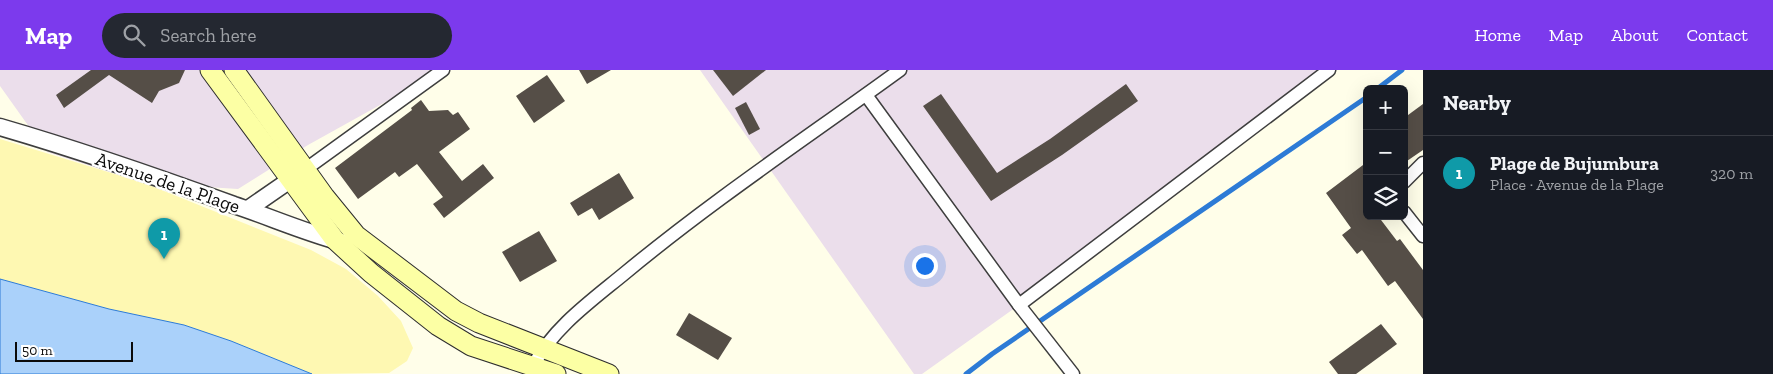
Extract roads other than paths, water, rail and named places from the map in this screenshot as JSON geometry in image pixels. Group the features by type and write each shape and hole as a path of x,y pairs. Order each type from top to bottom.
{"main road":[{"name":"Avenue de la Plage","path":"210,70 335,240 404,301 438,326 471,346 556,374"},
{"name":"Avenue de la Plage","path":"234,70 346,224 376,251 456,310 479,323 609,374"}],"street":[{"path":"248,209 443,70"},
{"path":"533,366 543,347 578,312 666,239 900,70"},
{"path":"1019,304 1330,70"},
{"path":"866,95 1019,304 1073,374"},
{"name":"Avenue de la Plage","path":"0,127 136,170 248,209 304,232 376,251"},
{"path":"1408,178 1423,163"},
{"path":"1408,217 1423,236"}],"water":[{"path":"0,279 109,309 184,325 231,341 312,374 0,374"}],"waterway":[{"path":"1382,85 1402,70"},
{"path":"966,374 992,354 1363,100"}],"place":[{"name":"Plage de Bujumbura","path":"164,259"}]}
